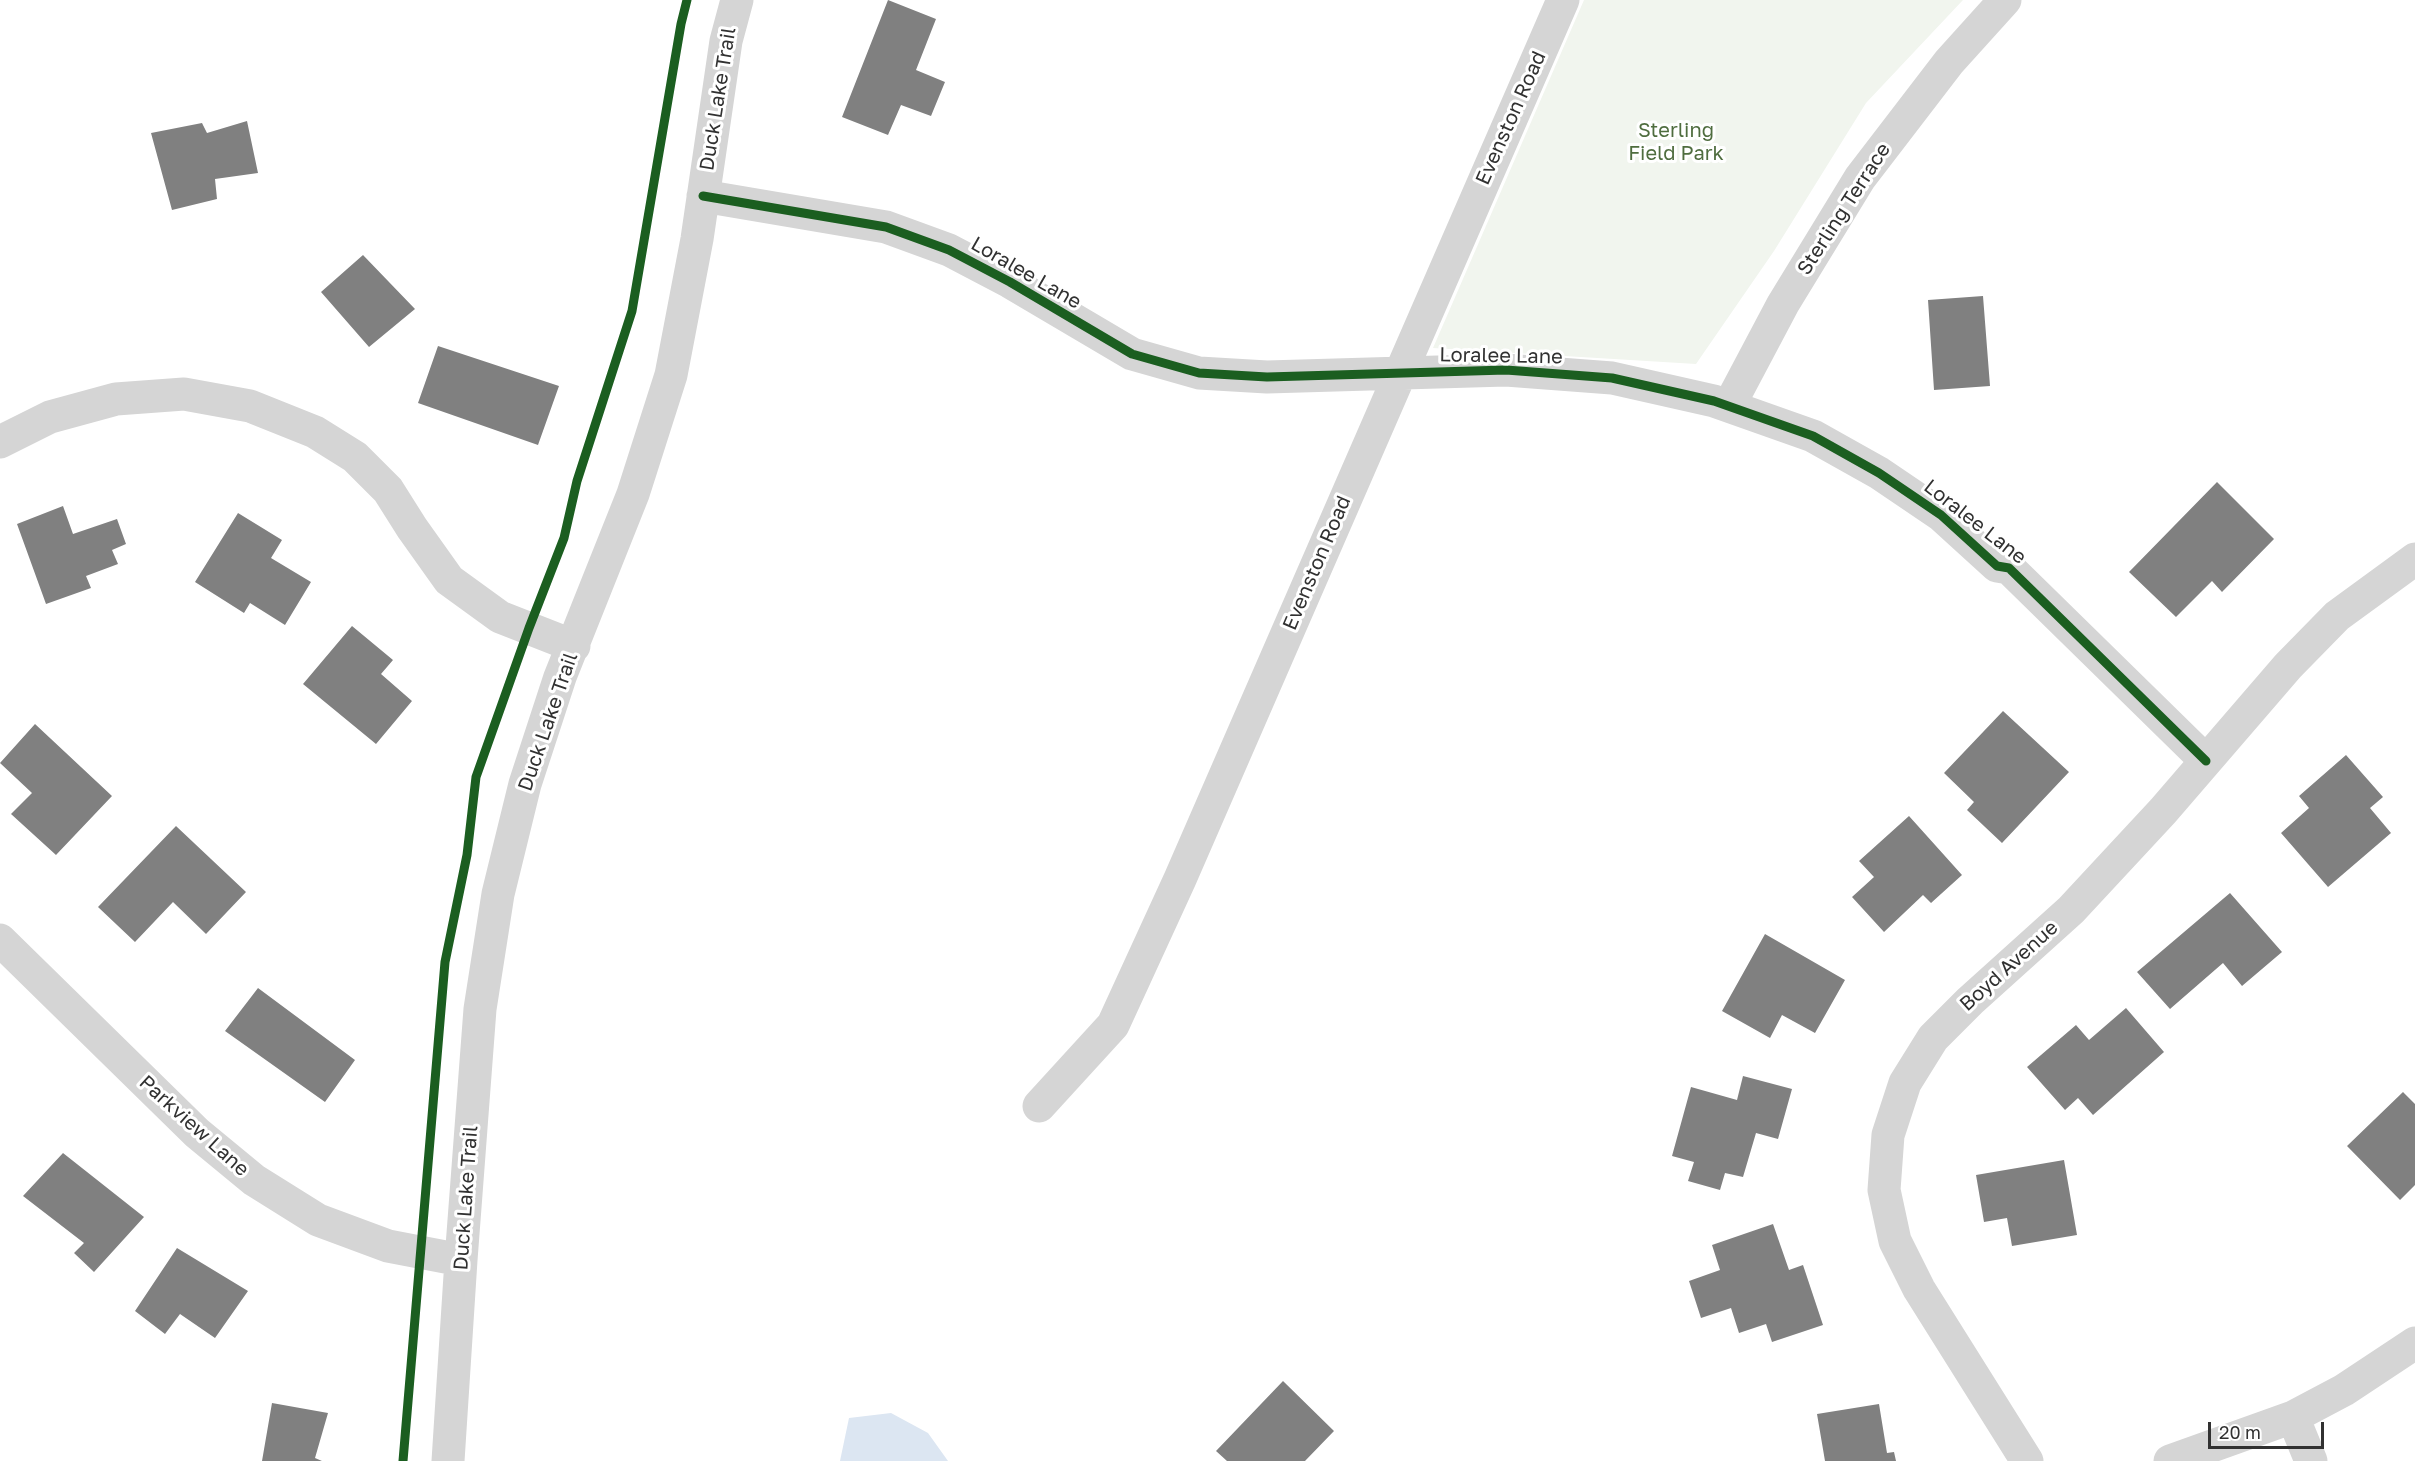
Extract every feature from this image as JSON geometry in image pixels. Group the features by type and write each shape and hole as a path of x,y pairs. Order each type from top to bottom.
{"street":[{"name":"Duck Lake Trail","path":"448,1461 480,1009 498,894 525,784 560,677 633,494 671,375 697,239 726,41 737,0"},
{"name":"Evenston Road","path":"1039,1106 1113,1025 1180,879 1563,0"},
{"name":"Sterling Terrace","path":"1729,406 1783,304 1860,178 1949,62 2005,0"},
{"name":"Loralee Lane","path":"703,196 886,227 949,250 1000,276 1132,354 1199,373 1267,377 1506,370 1612,378 1714,400 1813,436 1879,473 1941,515 1997,566 2008,568 2206,761"},
{"path":"0,442 50,417 116,399 184,394 250,406 315,432 355,457 388,490 449,580 500,616 574,646"},
{"name":"Boyd Avenue","path":"2027,1461 1919,1289 1895,1241 1884,1190 1888,1135 1905,1083 1933,1038 1970,1001 2071,910 2163,811 2288,666 2337,616 2415,559"},
{"name":"Parkview Lane","path":"0,940 197,1133 254,1180 318,1220 388,1246 461,1260"},
{"path":"2170,1461 2293,1417 2344,1390 2415,1343"},
{"path":"2293,1417 2311,1461"}],"green space":[{"name":"Sterling Field Park","path":"1584,0 1963,0 1866,103 1774,251 1696,364 1433,348"}],"shaded area":[{"path":"891,1413 928,1433 948,1461 840,1461 849,1418"}],"building":[{"path":"888,0 936,19 916,70 945,82 931,116 901,105 888,135 842,117"},
{"path":"247,121 258,173 215,179 217,199 172,210 151,133 202,123 207,133"},
{"path":"363,255 415,309 369,347 321,292"},
{"path":"1983,296 1990,386 1934,390 1928,300"},
{"path":"438,346 559,386 538,445 418,403"},
{"path":"2217,482 2274,539 2222,592 2212,581 2176,617 2129,572"},
{"path":"63,506 73,534 117,519 126,544 112,550 118,564 86,576 91,588 46,604 17,524"},
{"path":"238,513 282,540 271,558 311,582 285,625 250,603 244,613 195,582"},
{"path":"352,626 393,660 381,674 412,701 376,744 303,684"},
{"path":"2003,711 2069,772 2002,843 1967,810 1974,802 1944,773"},
{"path":"35,724 112,796 56,855 11,814 32,793 0,763"},
{"path":"2346,755 2383,797 2370,808 2391,833 2328,887 2281,833 2309,808 2299,796"},
{"path":"1909,816 1962,875 1931,903 1923,895 1884,932 1852,897 1874,877 1859,861"},
{"path":"176,826 246,892 206,934 173,902 135,942 98,907"},
{"path":"2230,893 2282,952 2242,986 2223,963 2170,1009 2137,972"},
{"path":"1765,934 1845,980 1815,1033 1782,1015 1770,1038 1722,1011"},
{"path":"258,988 355,1060 325,1102 225,1031"},
{"path":"2126,1008 2164,1052 2093,1115 2078,1098 2065,1110 2027,1067 2076,1025 2089,1040"},
{"path":"1743,1076 1792,1089 1778,1139 1756,1133 1743,1177 1725,1173 1720,1190 1688,1181 1694,1162 1672,1156 1691,1087 1737,1100"},
{"path":"2403,1092 2415,1104 2415,1185 2400,1200 2347,1146"},
{"path":"63,1153 144,1217 94,1272 74,1253 84,1243 23,1196"},
{"path":"2064,1160 2077,1235 2012,1246 2007,1218 1984,1222 1976,1175"},
{"path":"1773,1224 1789,1270 1803,1265 1823,1325 1772,1342 1766,1324 1739,1333 1731,1308 1701,1318 1689,1281 1720,1270 1712,1245"},
{"path":"177,1248 248,1291 215,1338 180,1314 165,1334 135,1311"},
{"path":"1283,1381 1334,1431 1305,1461 1227,1461 1216,1451"},
{"path":"272,1403 328,1413 315,1458 322,1461 262,1461"},
{"path":"1879,1404 1887,1453 1894,1452 1896,1461 1825,1461 1817,1414"}],"cycle path":[{"path":"403,1461 445,962 467,855 476,777 564,538 577,481 632,311 687,0"},
{"path":"703,196 886,227 949,250 1010,282 1132,354 1199,373 1267,377 1506,370 1612,378 1714,401 1813,436 1879,473 1941,515 1997,566 2009,568 2206,761"}]}
